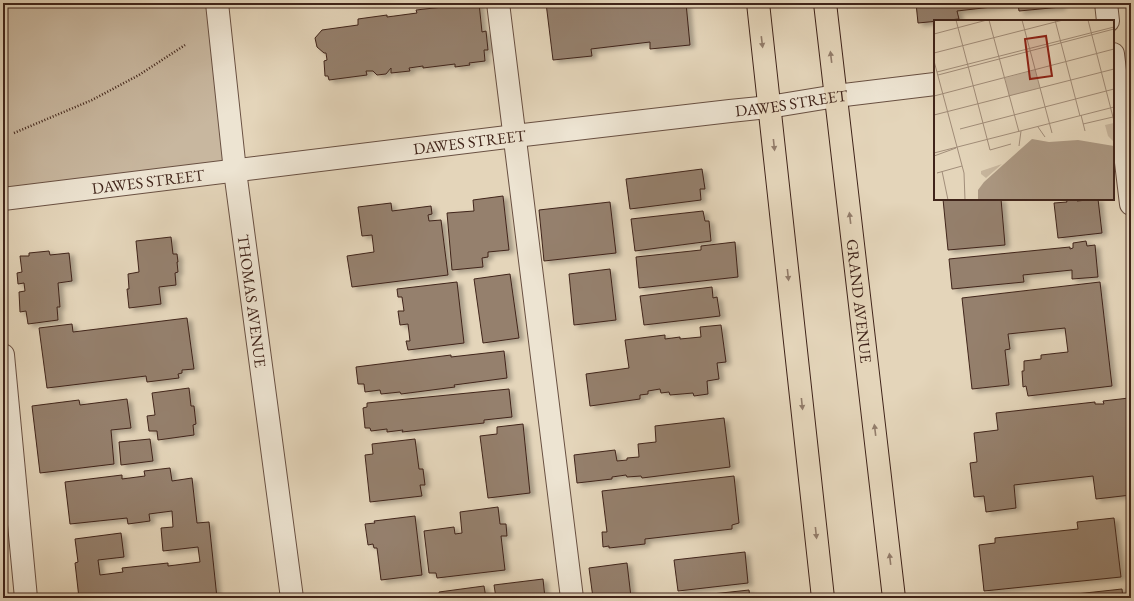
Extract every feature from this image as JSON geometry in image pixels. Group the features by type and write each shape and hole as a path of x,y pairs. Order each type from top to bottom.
{"main road":[{"path":"758,3 823,598"},
{"name":"GRAND AVENUE","path":"825,3 894,598"}],"street":[{"name":"THOMAS AVENUE","path":"217,3 235,171 292,598"},
{"path":"498,3 572,598"},
{"path":"1106,3 1108,20"},
{"path":"1118,60 1131,204"},
{"name":"DAWES STREET","path":"3,199 515,136 769,107 836,96 934,84"},
{"path":"3,355 26,598"}],"path":[{"path":"14,133 99,97 139,75 185,45"}],"shaded area":[{"path":"3,3 215,3 230,161 3,199"}],"building":[{"path":"479,3 482,32 486,31 488,50 484,50 485,61 455,67 455,64 423,68 423,66 409,68 410,71 391,73 391,68 386,74 377,75 373,71 366,71 367,75 329,80 328,76 325,76 324,61 327,60 326,53 317,47 315,38 322,30 358,25 358,19 387,15 387,17 417,13 416,10"},
{"path":"546,3 686,3 690,45 650,49 650,42 591,49 592,56 553,60"},
{"path":"916,3 1061,3 1061,7 1019,11 1018,4 957,11 959,19 934,20 934,21 918,23"},
{"path":"702,169 705,189 700,189 701,200 630,209 626,179"},
{"path":"503,196 509,250 488,252 488,257 482,258 483,267 452,270 447,213 474,211 473,200"},
{"path":"943,200 1001,200 1005,245 948,250"},
{"path":"1066,200 1098,200 1102,233 1058,238 1054,203 1067,202"},
{"path":"610,202 616,253 544,261 539,210"},
{"path":"391,203 392,211 431,206 432,214 428,215 429,221 441,220 448,275 352,287 347,256 374,252 372,235 362,236 358,207"},
{"path":"703,211 705,221 709,221 711,241 635,251 631,219"},
{"path":"171,237 173,254 177,254 178,262 178,272 175,273 176,285 159,287 161,304 129,308 127,289 129,289 128,274 139,272 136,241"},
{"path":"1086,241 1087,246 1095,245 1098,277 1072,279 1072,270 1023,275 1024,282 952,289 949,259 1070,247 1070,249 1073,248 1073,243"},
{"path":"735,242 738,277 639,288 636,257 701,250 701,246"},
{"path":"49,251 50,255 69,253 72,281 58,283 60,307 57,307 58,320 28,324 26,311 20,312 19,292 25,291 24,283 18,284 17,273 22,272 20,256 29,256 29,253"},
{"path":"610,269 616,320 574,325 569,274"},
{"path":"510,274 519,338 483,343 474,279"},
{"path":"457,282 464,343 408,350 406,341 410,341 408,324 400,325 398,311 404,311 402,297 398,297 397,289"},
{"path":"1100,282 1112,386 1028,396 1026,386 1023,387 1022,371 1024,371 1024,361 1041,359 1041,355 1068,352 1065,328 1008,334 1010,349 1005,350 1009,385 972,389 962,298"},
{"path":"712,287 713,298 717,297 720,316 644,325 640,296"},
{"path":"187,318 194,369 182,370 182,373 178,374 179,378 147,382 146,376 47,388 39,328 72,324 73,332"},
{"path":"721,325 726,362 717,363 719,379 707,381 708,394 694,396 693,393 670,395 669,392 661,393 660,389 648,391 648,394 640,395 640,399 590,406 586,374 629,368 625,340 665,335 665,339 701,337 700,327"},
{"path":"504,351 507,378 401,394 400,392 381,394 380,390 365,392 364,384 358,384 356,367 451,355 451,357"},
{"path":"189,388 191,406 194,406 196,424 193,425 194,435 158,440 157,431 149,431 147,416 155,415 152,393"},
{"path":"509,389 512,417 484,420 484,423 402,432 403,430 387,432 387,429 371,431 370,428 365,428 363,408 367,407 367,403"},
{"path":"1129,398 1131,419 1131,495 1096,499 1093,476 1014,485 1016,508 986,512 984,496 974,497 970,463 977,462 974,433 998,430 996,413 1095,402 1095,404 1104,404 1103,401"},
{"path":"127,399 131,428 111,430 114,464 40,473 32,406 79,400 80,405"},
{"path":"724,418 730,467 642,478 641,476 627,477 626,475 612,477 612,479 577,483 574,455 615,450 617,461 627,460 627,458 639,457 638,444 656,442 655,426"},
{"path":"523,424 530,493 488,498 480,436 497,434 497,427"},
{"path":"150,439 153,461 121,465 119,442"},
{"path":"415,439 419,469 423,469 425,485 420,485 422,496 370,502 365,455 373,454 372,444"},
{"path":"170,468 172,481 192,478 197,523 209,522 217,598 79,598 75,563 78,562 75,539 121,533 124,557 98,560 100,575 123,572 122,568 168,563 168,566 200,562 198,547 163,551 161,528 173,527 172,511 149,514 150,521 128,524 127,518 70,524 65,482 122,475 122,479 145,476 144,471"},
{"path":"734,476 739,523 732,525 732,529 645,539 645,544 609,548 609,546 603,547 602,532 607,532 602,491"},
{"path":"498,507 500,524 506,524 507,536 501,536 505,570 437,578 436,573 429,573 424,531 454,527 455,534 462,533 460,512"},
{"path":"415,516 422,575 381,580 377,548 374,548 373,544 368,545 365,524 375,523 374,521"},
{"path":"1114,518 1121,577 984,591 979,545 995,543 995,538 1078,529 1077,522"},
{"path":"745,552 748,583 678,591 674,560"},
{"path":"627,563 631,597 593,598 589,568"},
{"path":"543,579 545,598 496,598 494,585"},
{"path":"484,586 486,598 440,598 439,592"},
{"path":"1122,589 1123,598 1039,598"},
{"path":"749,590 750,598 675,598"},
{"path":"430,594 430,598 396,598"}]}
